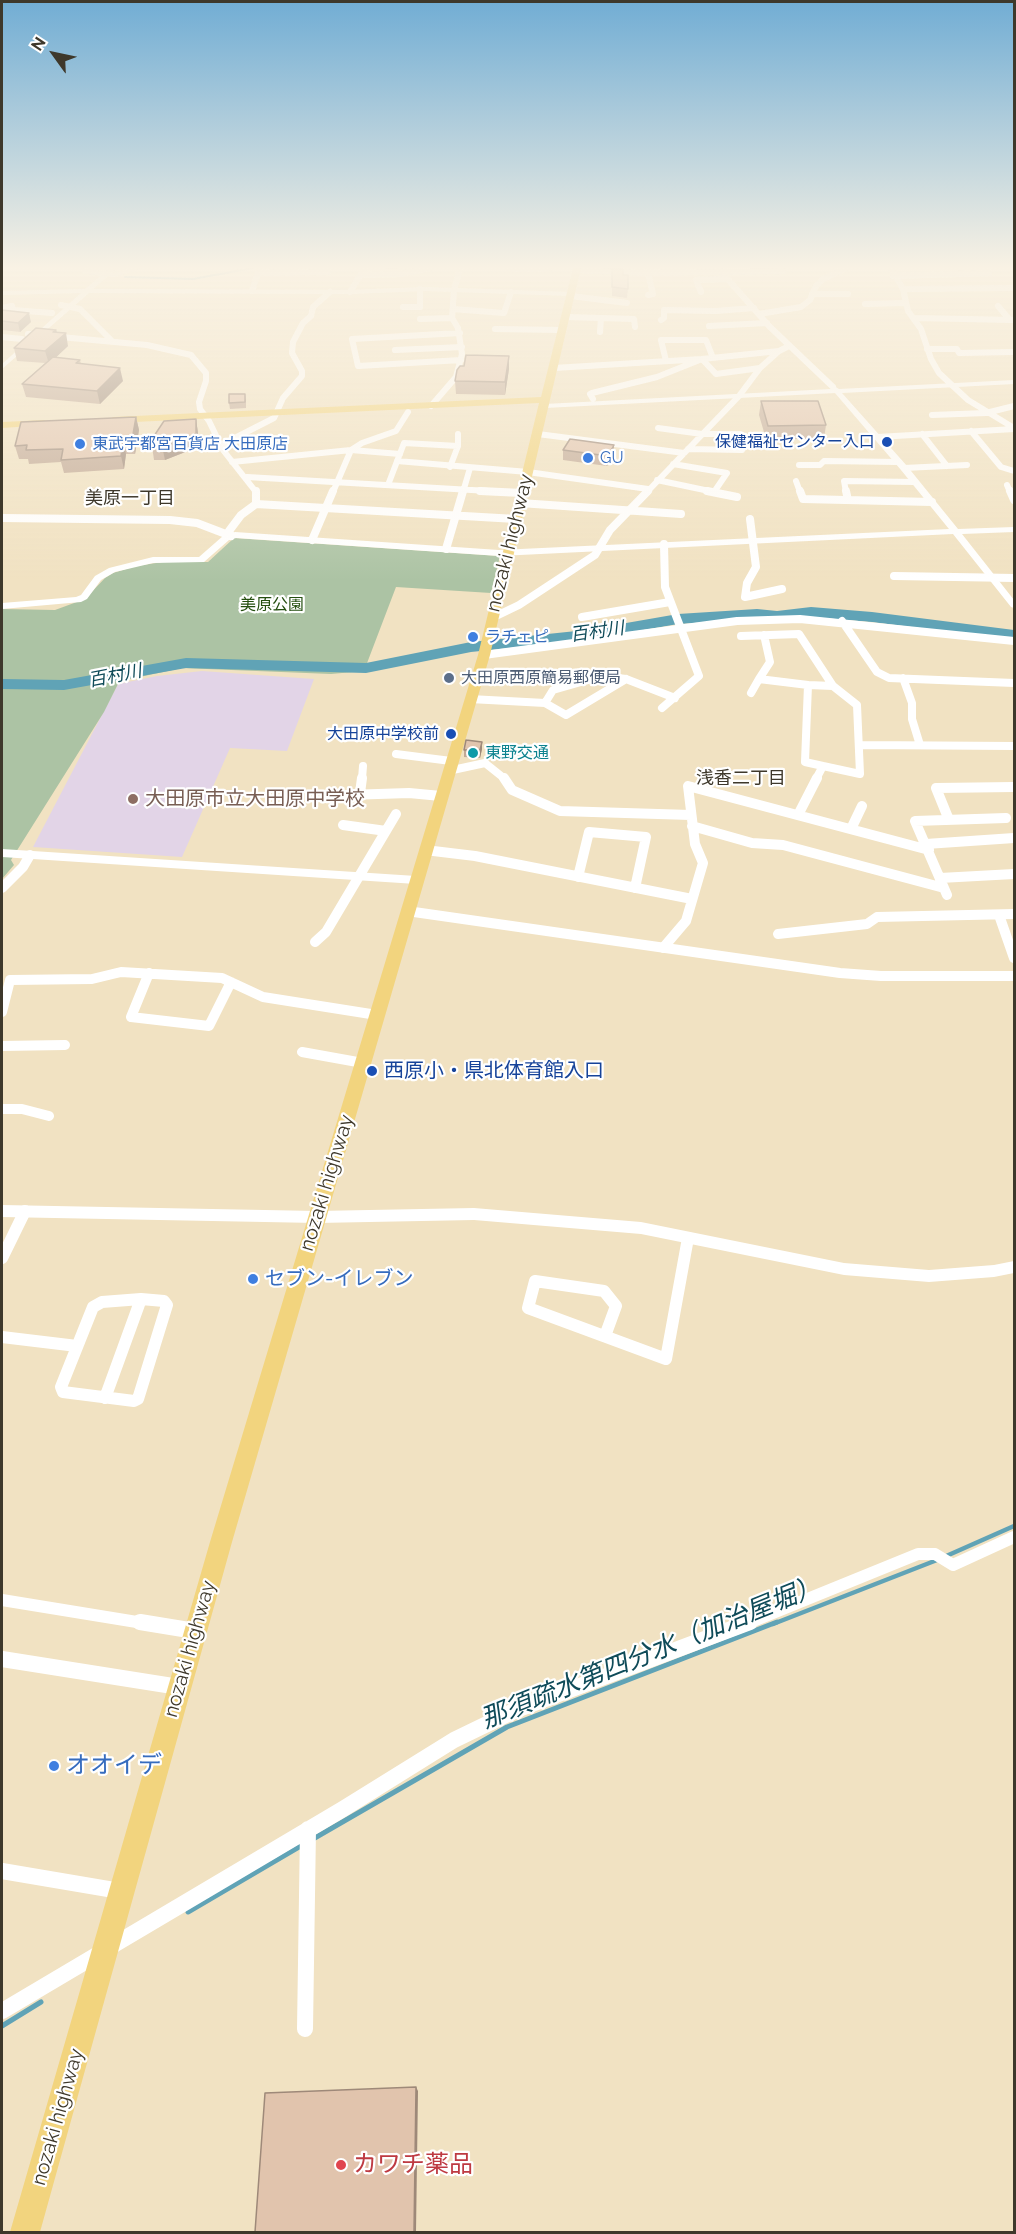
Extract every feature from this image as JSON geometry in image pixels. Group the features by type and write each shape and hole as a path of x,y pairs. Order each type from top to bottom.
{"highway":[{"name":"nozaki highway","path":"25,2232 195,1631 485,648 553,372"},
{"path":"275,415 408,412 545,403"},
{"path":"104,423 431,406 545,403"},
{"path":"2,425 59,425 2,430"}],"street":[{"path":"205,372 206,381 199,406 232,462 256,490 256,504"},
{"path":"221,445 275,415 284,398 302,376 302,372"},
{"path":"431,406 456,378 458,372"},
{"path":"592,399 590,394 592,393 657,378 671,372"},
{"path":"714,372 729,372"},
{"path":"492,618 507,613 588,560 601,548 610,530 740,394 757,372"},
{"path":"817,372 878,437 1014,605"},
{"path":"941,372 950,384 986,413 1014,428"},
{"path":"545,403 1013,382"},
{"path":"545,403 592,399 740,394"},
{"path":"932,416 986,413 1014,406"},
{"path":"312,540 351,450 362,443 396,431 408,412"},
{"path":"658,428 702,434 740,434"},
{"path":"878,437 1014,428"},
{"path":"971,431 1001,467 1014,471"},
{"path":"450,467 458,446 458,434"},
{"path":"538,434 686,451 742,450 740,442"},
{"path":"922,434 946,466"},
{"path":"388,485 404,442 458,446"},
{"path":"232,462 351,450 450,467 528,472 648,489"},
{"path":"799,465 820,465 824,461 901,465 967,465"},
{"path":"673,464 727,473 714,492"},
{"path":"446,549 470,468"},
{"path":"247,477 464,490 627,511 681,514"},
{"path":"657,480 737,497"},
{"path":"796,481 803,499 932,502"},
{"path":"848,500 844,481 915,482"},
{"path":"1007,485 1014,500"},
{"path":"231,536 229,531 241,515 256,504 516,519"},
{"path":"2,519 170,520 197,523 231,536 508,552 1014,530"},
{"path":"750,519 756,567 747,583 745,597 782,589"},
{"path":"2,606 78,600 84,597 98,578 112,570 153,560 201,560 231,536"},
{"path":"662,708 699,676 665,587 664,544"},
{"path":"894,576 1014,578"},
{"path":"582,617 669,602"},
{"path":"485,648 737,621 801,619 842,621 1014,641"},
{"path":"842,621 877,672 889,678 1014,683"},
{"path":"741,636 799,634 833,686 858,705 860,774 805,762 808,685"},
{"path":"751,693 770,662 764,635"},
{"path":"545,703 552,690 602,676 626,679 675,698"},
{"path":"903,678 912,703 912,719 920,746"},
{"path":"470,699 545,703 567,715 626,679"},
{"path":"759,680 833,686"},
{"path":"859,745 1014,746"},
{"path":"396,754 450,766 485,763 501,774 512,790 560,811 691,815"},
{"path":"360,794 363,766"},
{"path":"798,815 823,766"},
{"path":"663,948 686,921 703,863 695,844 688,786 928,847 1014,838"},
{"path":"949,820 936,788 1014,787"},
{"path":"347,795 410,793 441,796"},
{"path":"851,829 862,806"},
{"path":"315,942 326,932 396,814"},
{"path":"692,826 752,843 783,844 946,892 915,821 1006,818"},
{"path":"343,825 386,831"},
{"path":"578,877 589,832 646,837 635,888"},
{"path":"425,850 475,856 692,899"},
{"path":"2,853 416,880"},
{"path":"2,888 23,867 30,855"},
{"path":"940,878 1014,874"},
{"path":"408,911 857,975 1014,976"},
{"path":"778,934 867,924 877,917 1014,914"},
{"path":"999,915 1014,958"},
{"path":"2,1012 10,980 92,979 120,972 222,978 263,997 377,1015"},
{"path":"149,973 130,1017 209,1026 231,982"},
{"path":"2,1046 64,1045"},
{"path":"302,1052 363,1063"},
{"path":"2,1109 22,1109 49,1116"},
{"path":"2,1211 317,1217 474,1214 640,1228 844,1269 928,1276 994,1271 1014,1267"},
{"path":"2,1258 25,1211"},
{"path":"605,1336 616,1306 604,1291 535,1281 528,1308 666,1359 688,1238"},
{"path":"105,1398 141,1299"},
{"path":"141,1299 164,1301 167,1305 138,1398 134,1401 63,1392 61,1387 93,1307 102,1302 141,1299"},
{"path":"2,1337 77,1346"},
{"path":"2,2011 454,1740 516,1710 738,1627 918,1554 935,1554 953,1564 1014,1537"},
{"path":"2,1600 195,1631"},
{"path":"2,1659 179,1687"},
{"path":"305,2029 308,1829"},
{"path":"2,1871 120,1891"}],"shaded area":[{"name":"大田原市立大田原中学校","path":"202,671 314,679 287,751 230,748 182,857 33,847 118,684 157,676"}],"green space":[{"name":"美原公園","path":"234,538 500,556 491,593 396,587 364,671 331,674 182,668 116,682 118,684 104,712 11,860 14,865 2,879 2,609 55,610 85,599 113,573 136,566 163,562 208,562"}],"building":[{"path":"35,372 116,372 97,391 22,384"},
{"path":"457,372 506,372 505,382 455,381"},
{"path":"229,394 245,394 245,402 229,403"},
{"path":"761,401 818,401 826,425 768,426"},
{"path":"136,417 132,440 123,441 121,456 61,460 63,449 26,450 27,445 15,446 21,422"},
{"path":"196,419 196,434 162,446 152,446 154,436 164,421"},
{"path":"570,439 614,445 608,456 563,450"},
{"path":"466,740 482,742 480,750 464,750"},
{"name":"カワチ薬品","path":"416,2087 414,2232 255,2232 265,2093"}],"waterway":[{"name":"百村川","path":"2,684 64,685 186,663 366,668 471,647 586,635 678,619 757,614 777,616 811,612 872,617 1014,635"},
{"name":"那須疏水第四分水（加治屋堀）","path":"944,1557 1014,1526"},
{"name":"那須疏水第四分水（加治屋堀）","path":"773,1624 937,1560"},
{"name":"那須疏水第四分水（加治屋堀）","path":"313,1839 507,1727 777,1622"},
{"name":"那須疏水第四分水（加治屋堀）","path":"188,1912 304,1844"},
{"name":"那須疏水第四分水（加治屋堀）","path":"2,2026 41,2002"}],"place":[{"name":"保健福祉センター入口","path":"887,442"},
{"name":"東武宇都宮百貨店 大田原店","path":"80,444"},
{"name":"GU","path":"588,458"},
{"name":"ラチェピ","path":"473,637"},
{"name":"大田原西原簡易郵便局","path":"449,678"},
{"name":"大田原中学校前","path":"451,734"},
{"name":"東野交通","path":"473,753"},
{"name":"大田原市立大田原中学校","path":"133,799"},
{"name":"西原小・県北体育館入口","path":"372,1071"},
{"name":"セブン-イレブン","path":"253,1279"},
{"name":"オオイデ","path":"54,1766"},
{"name":"カワチ薬品","path":"341,2165"}],"district":[{"name":"美原一丁目","path":"130,499"},
{"name":"浅香二丁目","path":"741,779"}]}
